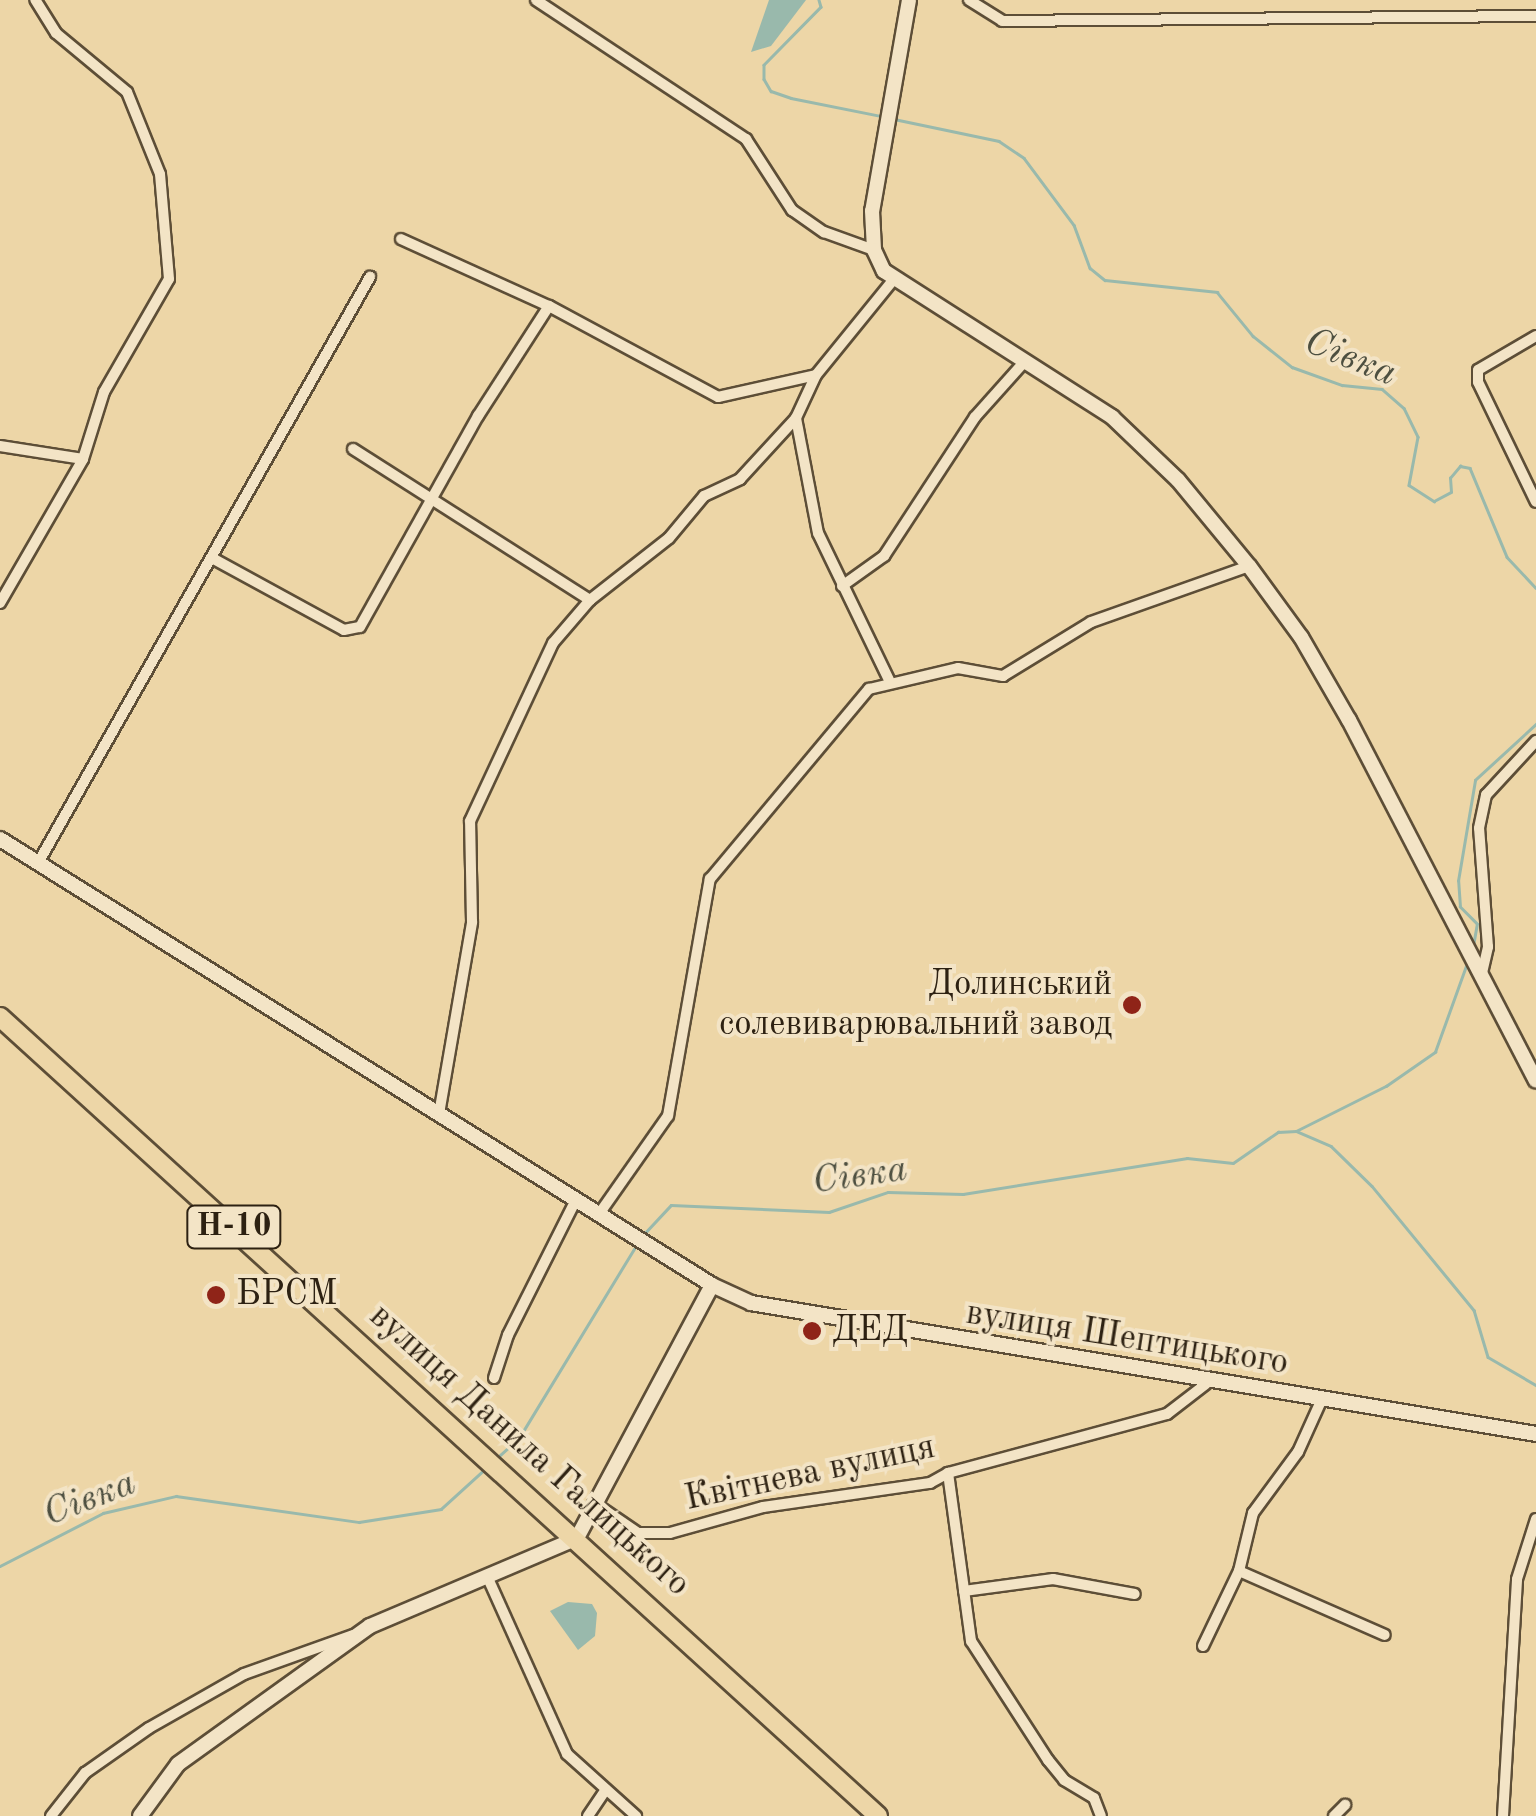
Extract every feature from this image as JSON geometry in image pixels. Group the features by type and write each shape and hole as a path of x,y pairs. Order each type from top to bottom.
{"main road":[{"name":"вулиця Данила Галицького","path":"0,1017 577,1538 878,1816"}],"street":[{"path":"0,604 83,459 104,392 169,279 160,174 127,92 56,33 34,0"},
{"path":"536,0 746,139 792,210 824,232 874,250"},
{"path":"909,0 872,211 874,250 894,279 1112,417 1178,480 1250,566 1301,636 1349,720 1479,977 1536,1080"},
{"path":"969,0 1002,22 1536,16"},
{"path":"402,239 550,306 718,397 816,375"},
{"path":"38,863 370,277"},
{"path":"439,1114 472,922 470,821 554,643 590,600 669,538 704,496 740,480 796,418 816,375 894,279"},
{"path":"212,558 344,630 360,627 431,498 550,306"},
{"path":"1536,336 1478,370 1478,382 1536,502"},
{"path":"842,586 884,556 975,417 1025,361"},
{"path":"796,418 818,532 888,680"},
{"path":"0,446 83,459"},
{"path":"353,449 590,600"},
{"path":"599,1214 668,1116 710,879 870,689 888,680 958,668 1003,676 1091,622 1250,566"},
{"path":"1479,977 1488,947 1479,828 1486,795 1536,741"},
{"name":"вулиця Шептицького","path":"0,839 712,1286 794,1315 1536,1434"},
{"path":"494,1378 508,1335 576,1200"},
{"path":"140,1816 178,1764 358,1634 577,1538 712,1286"},
{"name":"Квітнева вулиця","path":"597,1505 638,1533 670,1533 763,1507 930,1483 948,1473 1168,1414 1206,1384"},
{"path":"1203,1646 1239,1570 1253,1513 1298,1452 1321,1401"},
{"path":"948,1473 971,1641 1048,1760 1064,1780 1094,1798 1101,1816"},
{"path":"1503,1816 1518,1578 1536,1519"},
{"path":"1239,1570 1385,1635"},
{"path":"487,1576 567,1754 636,1816"},
{"path":"964,1591 1054,1578 1135,1594"},
{"path":"50,1816 85,1773 149,1728 244,1674 324,1640 358,1634"},
{"path":"588,1816 606,1789"},
{"path":"1334,1816 1345,1804"}],"shaded area":[{"path":"769,0 806,0 771,46 751,52"},
{"path":"568,1602 592,1604 597,1613 595,1636 578,1650 550,1611"}],"waterway":[{"name":"Сівка","path":"819,0 821,7 764,65 764,79 771,91 791,98 881,116"},
{"name":"Сівка","path":"894,119 999,141 1024,158 1074,225 1090,268 1105,280 1217,292 1253,336 1292,367 1342,385 1382,389 1404,408 1418,437 1409,485 1434,501 1451,492 1450,478 1460,466 1470,468 1507,557 1536,588"},
{"name":"Сівка","path":"1473,946 1477,924 1460,907 1458,881 1475,780 1536,724"},
{"name":"Сівка","path":"642,1236 671,1205 829,1212 888,1192 963,1194 1187,1158 1233,1163 1278,1132 1296,1131 1386,1086 1435,1052 1467,963"},
{"path":"1296,1131 1331,1146 1372,1186 1474,1310 1488,1357 1536,1385"},
{"name":"Сівка","path":"498,1457 519,1438 635,1247"},
{"name":"Сівка","path":"0,1566 103,1513 176,1496 359,1522 441,1509 485,1469"}],"place":[{"name":"Долинський солевиварювальний завод","path":"1132,1005"},
{"name":"БРСМ","path":"216,1295"},
{"name":"ДЕД","path":"812,1331"}]}
